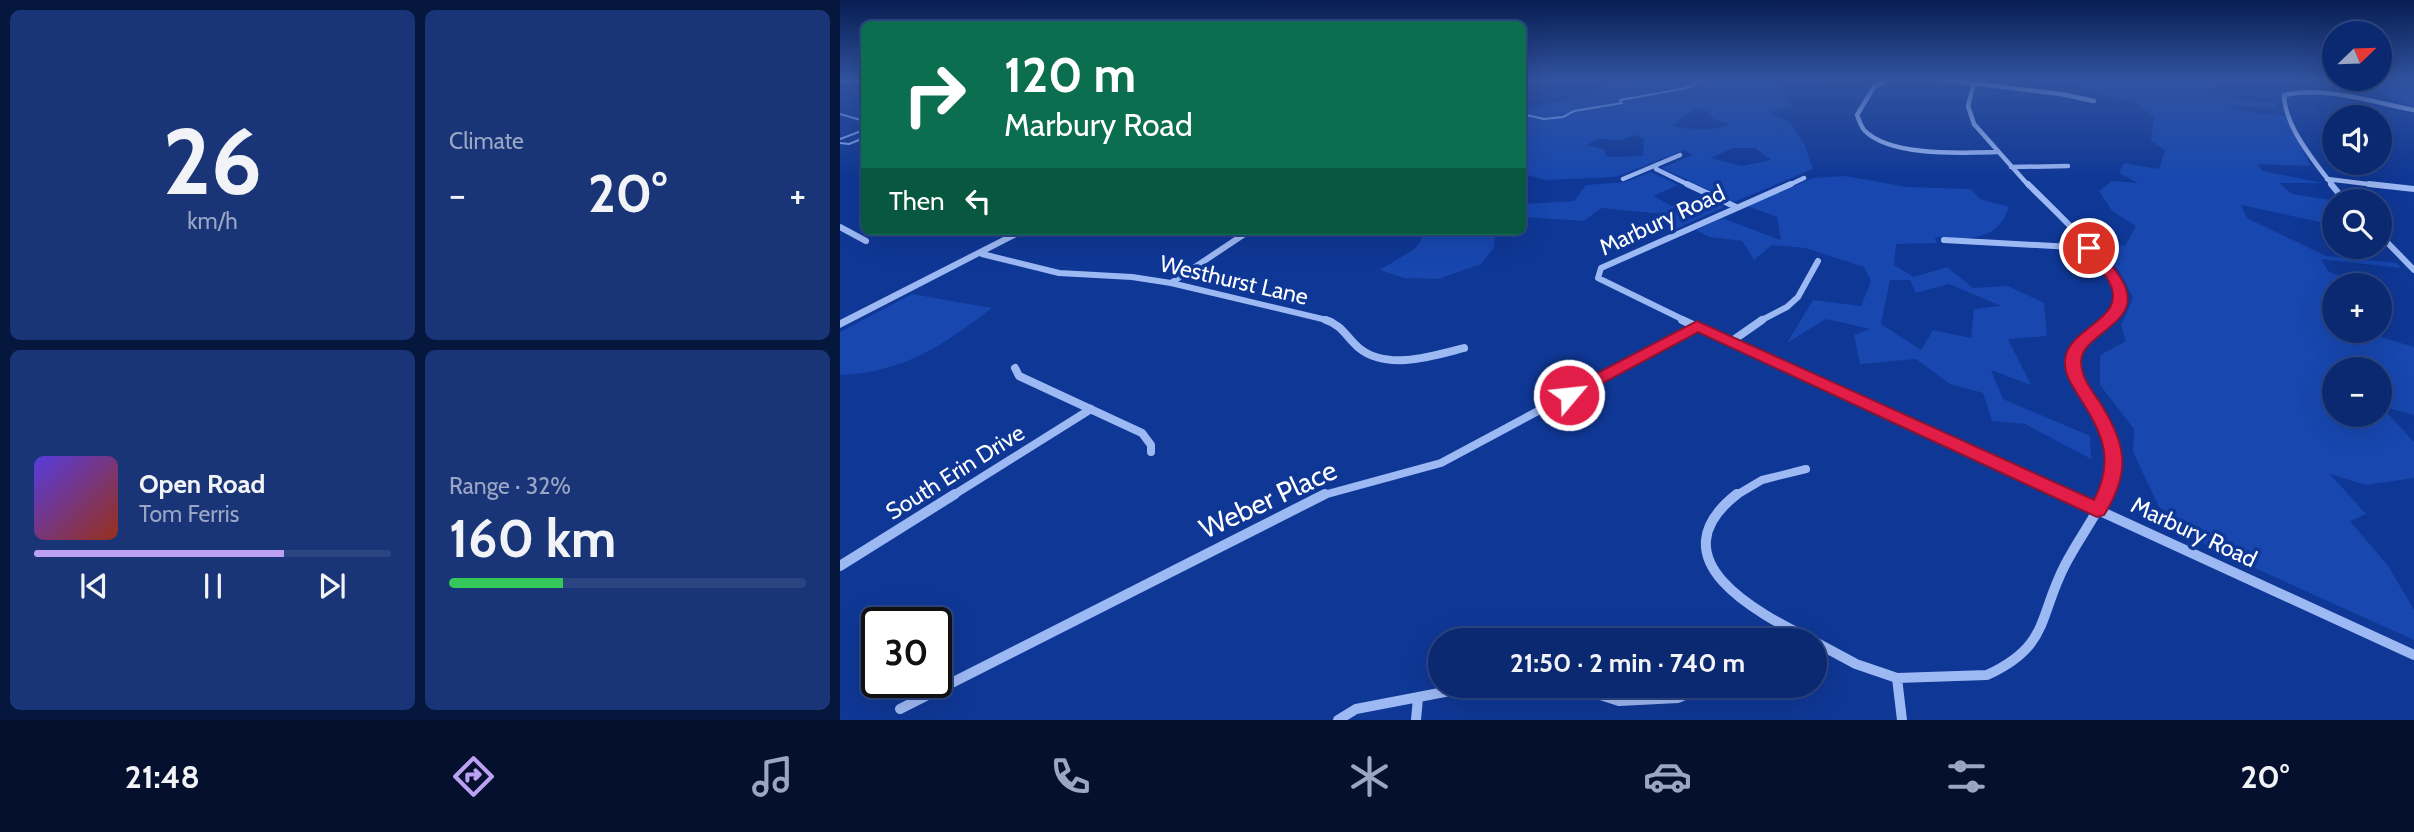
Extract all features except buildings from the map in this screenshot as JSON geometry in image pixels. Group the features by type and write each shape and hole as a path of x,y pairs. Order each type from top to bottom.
{"street":[{"path":"1859,113 1857,118 1866,131 1889,142 1922,151 1997,152"},
{"path":"1827,648 1856,664 1897,678 1987,675 2023,653 2041,630 2064,565 2105,499 2113,472 2114,447 2105,425 2076,378 2073,359 2081,344 2117,312 2120,295 2114,278 1980,133 1970,113"},
{"path":"2288,113 2335,189"},
{"path":"1623,179 1680,155"},
{"path":"1656,166 1656,169 1736,206"},
{"path":"2011,167 2068,166"},
{"name":"Marbury Road","path":"1804,178 1736,206 1598,271 1600,281 2414,655"},
{"path":"2327,179 2414,189"},
{"path":"840,227 866,241"},
{"path":"840,325 1016,235"},
{"path":"1171,283 1243,235"},
{"path":"1944,240 2089,248"},
{"path":"2392,247 2414,270"},
{"name":"Westhurst Lane","path":"982,254 1059,273 1132,277 1171,283 1332,321 1346,330 1360,349 1377,356 1411,359 1464,348"},
{"path":"1732,341 1767,316 1787,307 1798,297 1818,261"},
{"name":"Weber Place","path":"900,709 1317,497 1354,484 1408,475 1441,463 1697,326"},
{"path":"1015,368 1019,376 1142,433 1151,445 1151,452"},
{"name":"South Erin Drive","path":"840,566 1091,409"},
{"path":"1788,628 1743,602 1721,582 1708,558 1706,537 1713,516 1728,501 1773,475 1806,469"},
{"path":"1897,678 1902,720"},
{"path":"1338,720 1356,709 1428,696"},
{"path":"1416,720 1418,698"},
{"path":"1610,698 1619,701 1678,698"}],"shaded area":[{"path":"1526,113 1689,113 1673,126 1710,129 1731,123 1716,121 1708,113 1770,113 1790,122 1804,143 1813,169 1734,202 1662,168 1692,155 1684,150 1616,177 1546,180 1526,175","holes":["1637,135 1644,139 1643,156 1607,157 1604,149 1586,145 1599,139 1620,140","1733,148 1755,148 1771,160 1742,166 1711,158"]},
{"path":"2148,113 2256,113 2285,116 2311,166 2258,164 2262,171 2323,183 2279,183 2292,194 2322,199 2322,222 2241,205 2247,218 2322,254 2322,259 2397,263 2401,268 2321,259 2332,273 2322,273 2322,343 2392,343 2392,340 2414,347 2414,415 2392,409 2392,357 2322,357 2322,427 2392,427 2392,418 2414,442 2414,478 2366,485 2330,474 2366,514 2350,521 2389,567 2414,610 2414,640 2208,547 2159,507 2133,452 2134,429 2100,385 2100,355 2126,341 2121,325 2133,298 2120,272 2087,236 2125,246 2136,226 2112,211 2099,191 2112,181 2138,183 2119,173 2124,163 2159,169 2165,150 2151,141 2154,117"},
{"path":"1651,172 1678,185 1654,196 1671,206 1707,199 1724,207 1676,229 1662,214 1601,208 1584,221 1526,217 1526,204 1574,201 1586,185 1625,182"},
{"path":"1845,176 1907,187 1971,189 1980,199 2009,207 1997,227 1980,236 1935,237 1937,243 1896,244 1894,265 1914,277 1947,267 1973,288 2008,286 2044,303 2047,336 2008,339 2031,385 1991,370 2003,399 2090,436 2091,459 2025,424 1992,421 1983,393 1950,384 1916,359 1860,364 1854,335 1870,329 1826,319 1787,343 1813,300 1861,306 1871,281 1864,267 1805,248 1772,245 1754,260 1742,241 1710,237 1696,230 1722,218 1781,240 1777,217 1747,206 1813,178","holes":["1890,280 1910,280 1916,293 1949,284 2001,306 1974,309 1971,338 1933,330 1921,350 1881,324"]},
{"path":"1424,235 1495,235 1494,248 1481,264 1438,279 1404,278 1380,270 1416,248"},
{"path":"912,294 992,308 922,355 884,369 840,375 840,332"}],"waterway":[{"path":"1526,115 1544,119 1563,117 1571,113"},
{"path":"840,114 861,120"},
{"path":"840,139 861,131"},
{"path":"840,143 849,144 861,139"}],"route":[{"path":"1569,395 1697,326 2097,510 2105,499 2113,472 2114,447 2105,425 2076,378 2073,359 2081,344 2117,312 2120,295 2114,278 2089,248"}]}
